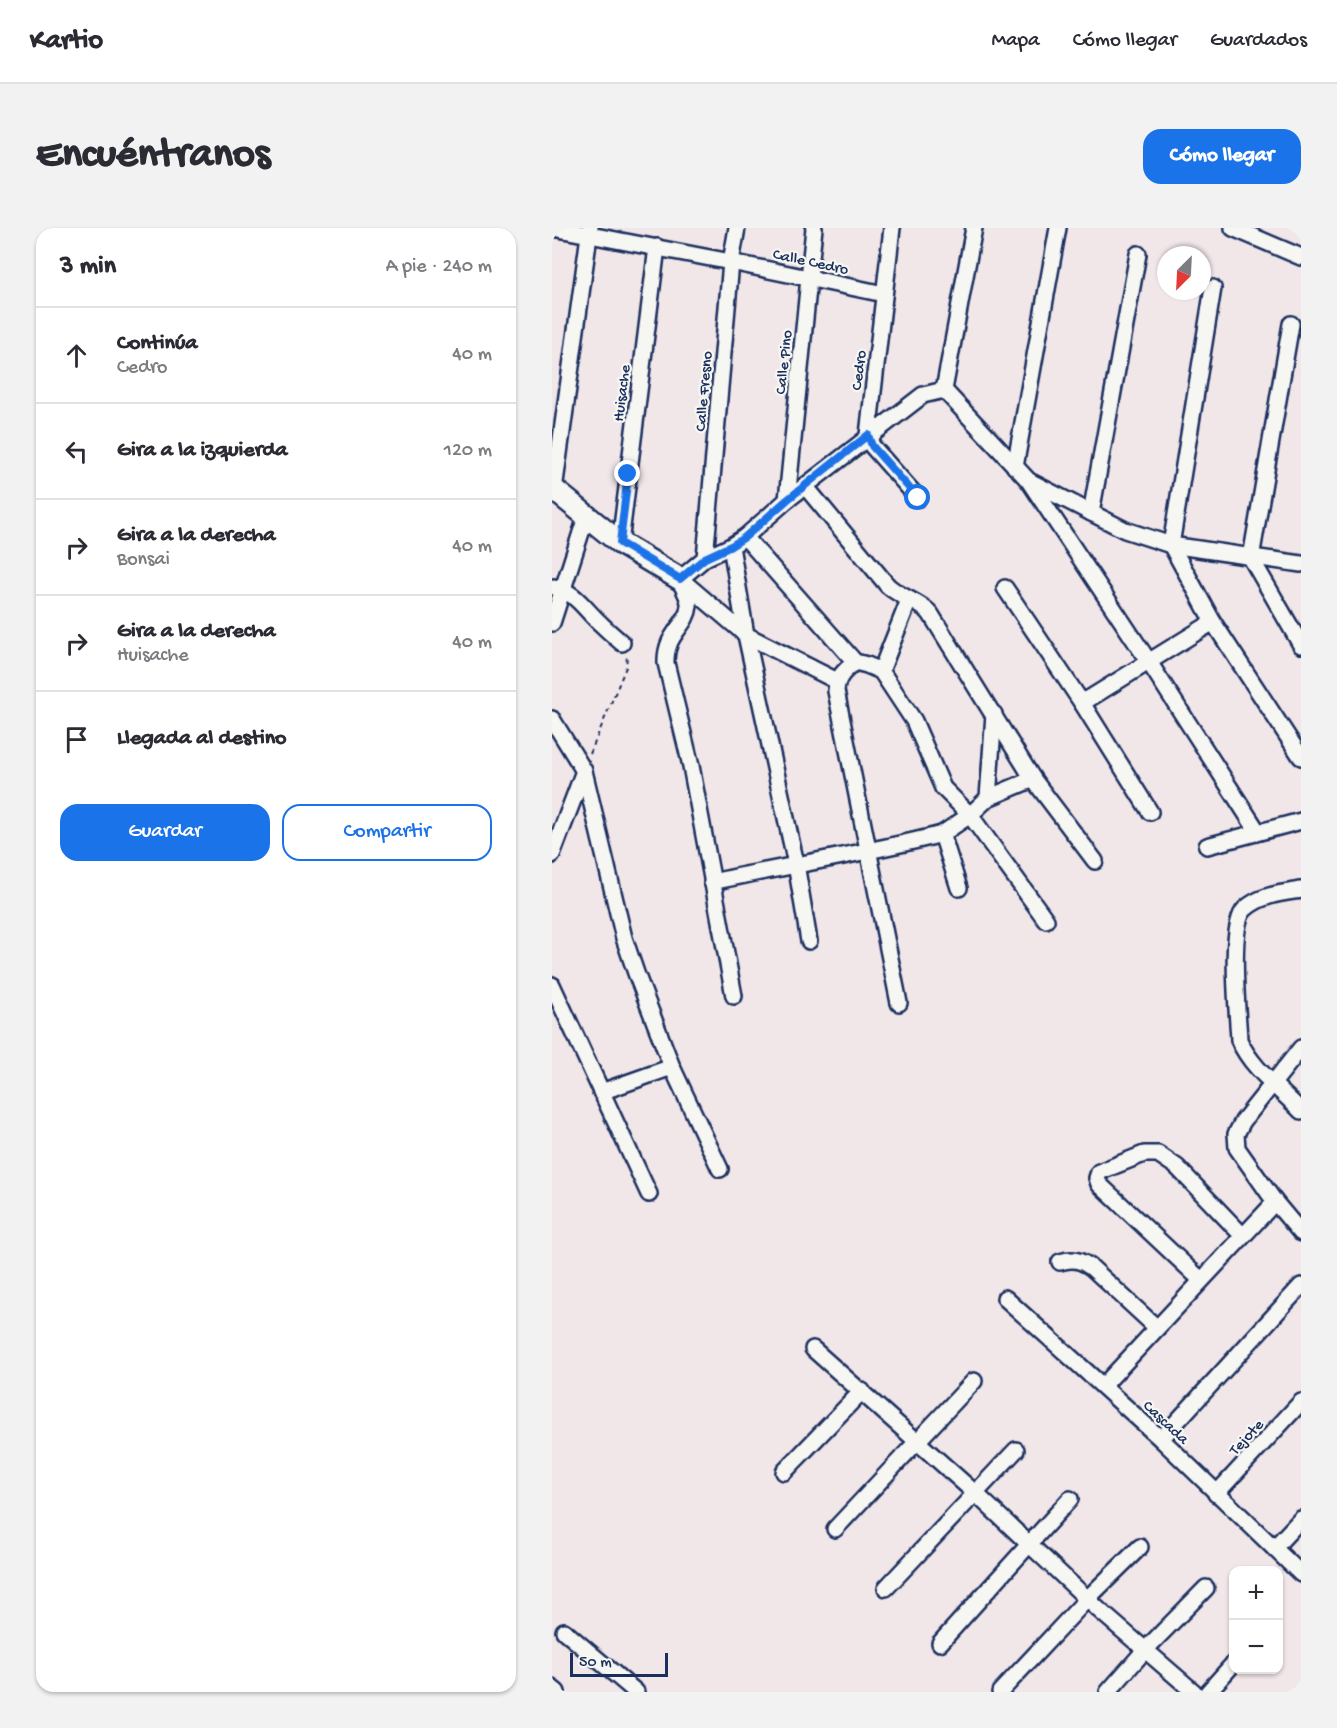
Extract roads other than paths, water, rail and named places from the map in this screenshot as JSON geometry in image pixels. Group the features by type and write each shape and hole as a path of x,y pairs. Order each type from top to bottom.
{"street":[{"name":"Calle Cedro","path":"553,228 589,231 657,248 884,294"},
{"name":"Calle Fresno","path":"705,558 731,262 737,228"},
{"name":"Calle Pino","path":"787,500 814,228"},
{"name":"Cedro","path":"868,435 892,228"},
{"path":"944,390 975,228"},
{"path":"1015,467 1058,228"},
{"path":"1233,228 1301,257"},
{"path":"589,231 553,489 620,543 680,579 746,634 837,681"},
{"name":"Huisache","path":"620,543 657,248"},
{"path":"1091,513 1138,254"},
{"path":"1213,288 1171,545 1213,622 1301,757"},
{"path":"1291,324 1251,558 1301,645"},
{"path":"680,579 705,558 745,537 868,435 923,395 944,390"},
{"path":"944,390 1029,481 1258,832"},
{"path":"868,435 872,446 918,498"},
{"path":"1029,481 1125,530 1171,545 1301,564"},
{"path":"805,486 888,586 899,595 922,605 930,613 1033,779 1095,861"},
{"path":"552,623 557,588 586,517"},
{"path":"745,537 855,662 881,671 914,721 943,788 970,815 1046,920"},
{"path":"731,546 746,634 796,864 809,941"},
{"path":"680,579 690,605 687,614 670,639 666,663 691,766 734,996"},
{"path":"557,588 579,601 622,643"},
{"path":"1005,588 1082,703 1150,812"},
{"path":"881,671 909,600"},
{"path":"1082,703 1213,622"},
{"path":"855,662 837,681 836,692 899,1003"},
{"path":"988,798 994,714"},
{"path":"552,719 584,771 624,938 653,1022 720,1169"},
{"path":"552,855 584,771"},
{"path":"712,882 942,834 970,815 988,798 1033,779"},
{"path":"1207,846 1301,821"},
{"path":"942,834 959,888"},
{"path":"1301,890 1268,896 1244,910 1238,921 1235,949 1239,1040 1252,1062 1301,1110"},
{"path":"552,985 649,1194"},
{"path":"1301,1048 1239,1128 1236,1139 1237,1148 1275,1202 1301,1233"},
{"path":"601,1092 672,1066"},
{"path":"1202,1281 1099,1184 1096,1178 1099,1172 1144,1154 1158,1154 1177,1167 1243,1236"},
{"path":"1103,1386 1275,1202"},
{"path":"1060,1262 1073,1259 1092,1268 1157,1328"},
{"path":"1161,1439 1301,1286"},
{"name":"Cascada","path":"1005,1299 1161,1439 1301,1574"},
{"path":"813,1349 975,1492 1088,1598 1194,1692"},
{"path":"835,1529 974,1381"},
{"path":"784,1472 862,1391"},
{"name":"Tejote","path":"1216,1494 1301,1402"},
{"path":"886,1588 1016,1450"},
{"path":"940,1643 1070,1499"},
{"path":"1274,1548 1301,1519"},
{"path":"1000,1692 1088,1598 1140,1547"},
{"path":"1108,1692 1145,1650 1206,1588"},
{"path":"564,1631 636,1692"},
{"path":"1208,1692 1229,1668"},
{"path":"552,1688 558,1692"}]}
